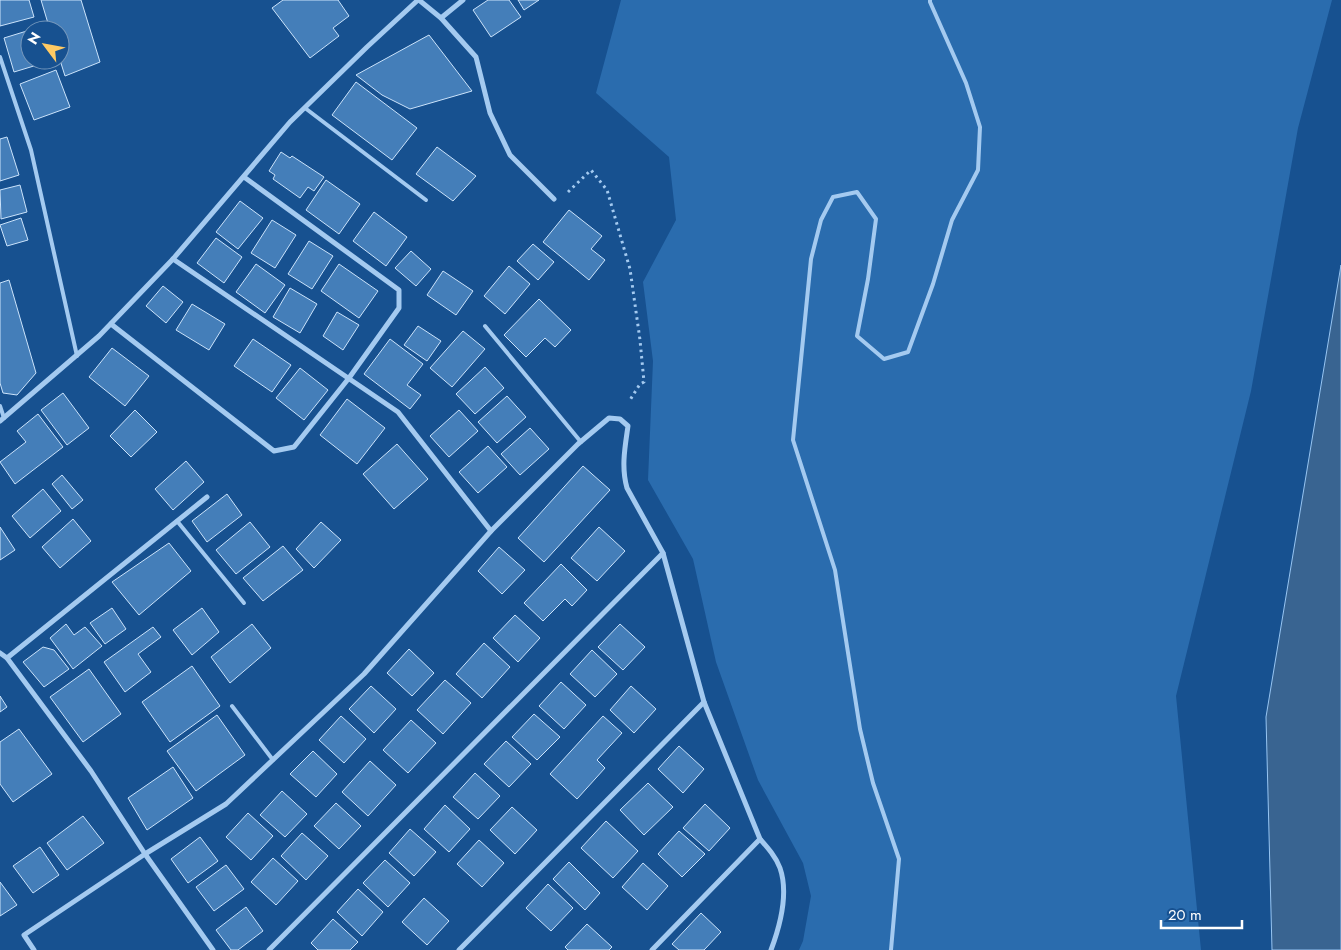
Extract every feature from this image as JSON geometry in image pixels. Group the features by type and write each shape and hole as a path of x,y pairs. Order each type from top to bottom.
{"street":[{"path":"2,420 77,356 110,324 173,258 290,122 418,0 441,18 476,56 490,113 510,154 554,199"},
{"path":"441,18 463,0"},
{"path":"110,324 274,451 294,447 349,378 399,308 399,290 244,177"},
{"path":"173,258 398,412 491,531"},
{"path":"34,950 24,935 145,854 226,804 364,674 491,531 581,442 609,418 620,419 628,426 623,460 627,488 663,553 704,702 760,839 774,856 780,869 784,884 782,910 777,935 771,950"},
{"path":"7,658 207,497"},
{"path":"269,950 663,553"},
{"path":"0,653 7,658 90,771 145,854 214,950"},
{"path":"459,950 704,702"},
{"path":"652,950 760,839"}],"lane":[{"path":"891,950 899,859 873,783 860,728 835,570 793,440 811,259 821,220 833,197 857,192 876,219 868,279 857,336 884,359 908,352 933,284 952,220 978,170 980,127 966,84 930,0"},
{"path":"0,57 31,150 77,356"},
{"path":"306,108 426,200"},
{"path":"485,326 581,442"},
{"path":"0,406 2,420"},
{"path":"176,521 244,603"},
{"path":"232,706 273,760"}],"path":[{"path":"554,199 564,195 591,170 607,190 630,269 640,340 644,382 640,384 630,400"}],"shaded area":[{"path":"621,0 1332,0 1298,128 1251,391 1176,696 1201,950 799,950 803,941 811,896 803,863 758,780 716,662 693,559 648,480 653,361 643,282 676,220 669,157 596,93"},
{"path":"1341,265 1341,950 1272,950 1266,717"}],"building":[{"path":"0,0 29,0 34,17 0,26"},
{"path":"41,0 81,0 100,62 65,76 63,70 70,70 70,20 47,20"},
{"path":"283,0 338,0 349,16 333,28 339,36 310,58 272,8"},
{"path":"488,0 509,0 521,17 491,37 473,10"},
{"path":"518,0 539,0 524,10"},
{"path":"20,33 21,70 14,72 4,38"},
{"path":"429,35 472,91 410,109 382,95 356,75"},
{"path":"56,70 70,107 34,120 20,84"},
{"path":"356,82 417,128 392,160 332,115"},
{"path":"7,137 19,175 0,181 0,139"},
{"path":"437,147 476,176 453,201 416,174"},
{"path":"281,152 290,158 292,156 324,177 314,191 308,187 300,198 273,179 275,175 269,171"},
{"path":"326,180 360,204 339,234 306,210"},
{"path":"20,185 27,212 1,219 0,190"},
{"path":"240,201 263,218 238,249 216,232"},
{"path":"569,210 602,236 591,249 605,260 589,280 543,242"},
{"path":"374,212 407,237 386,266 353,241"},
{"path":"21,218 28,240 7,246 0,225"},
{"path":"272,220 296,235 275,268 251,253"},
{"path":"216,238 242,257 224,283 197,263"},
{"path":"309,241 333,256 312,289 288,274"},
{"path":"533,244 554,262 538,280 517,261"},
{"path":"411,251 431,269 416,286 395,268"},
{"path":"256,264 285,285 265,313 236,292"},
{"path":"339,264 378,291 359,318 321,291"},
{"path":"509,266 530,284 505,314 484,296"},
{"path":"443,271 473,291 456,315 427,295"},
{"path":"9,280 36,373 17,395 3,393 0,383 0,283"},
{"path":"163,286 183,302 166,323 146,306"},
{"path":"290,288 317,304 300,333 273,317"},
{"path":"539,299 571,330 555,347 545,338 526,357 504,335"},
{"path":"192,304 225,324 209,350 176,330"},
{"path":"337,312 359,325 343,350 323,336"},
{"path":"418,326 441,341 427,361 404,345"},
{"path":"463,331 485,349 452,387 430,368"},
{"path":"253,339 291,365 272,392 234,366"},
{"path":"390,339 423,364 407,385 421,395 410,409 364,374"},
{"path":"112,348 149,376 125,406 89,377"},
{"path":"485,367 504,388 475,414 456,394"},
{"path":"300,368 328,390 304,420 276,398"},
{"path":"63,393 89,428 67,445 41,410"},
{"path":"507,396 526,417 497,443 478,422"},
{"path":"347,399 385,428 357,464 320,435"},
{"path":"135,410 157,432 131,457 110,436"},
{"path":"459,410 478,431 449,457 430,436"},
{"path":"38,414 63,447 15,484 0,462 26,442 17,431"},
{"path":"530,428 549,449 520,475 501,454"},
{"path":"397,444 428,479 394,509 363,474"},
{"path":"488,446 507,467 478,493 459,472"},
{"path":"186,461 204,482 173,510 155,489"},
{"path":"583,466 610,490 544,562 518,538"},
{"path":"62,475 83,500 72,509 52,484"},
{"path":"43,489 61,511 30,538 12,516"},
{"path":"227,494 242,515 207,542 192,521"},
{"path":"73,519 91,541 60,568 42,547"},
{"path":"250,522 270,547 236,574 216,550"},
{"path":"321,522 341,540 314,568 296,549"},
{"path":"0,527 15,550 0,560"},
{"path":"599,527 625,551 597,581 571,558"},
{"path":"169,543 191,571 139,615 112,582"},
{"path":"283,546 303,570 263,601 243,578"},
{"path":"499,547 525,570 502,594 478,571"},
{"path":"561,564 587,590 572,606 565,599 543,621 524,603"},
{"path":"112,608 126,629 105,644 90,623"},
{"path":"202,608 219,632 192,655 173,630"},
{"path":"515,615 540,638 518,662 493,638"},
{"path":"66,624 74,635 85,627 102,646 73,669 50,638"},
{"path":"252,624 271,648 230,683 211,657"},
{"path":"620,624 645,647 623,670 598,647"},
{"path":"153,627 161,637 138,654 151,672 125,692 104,662"},
{"path":"484,643 510,667 482,698 456,674"},
{"path":"43,647 54,650 69,669 44,687 23,662"},
{"path":"409,649 434,673 412,696 387,673"},
{"path":"592,650 617,674 595,697 570,674"},
{"path":"192,666 220,706 170,742 142,702"},
{"path":"89,669 121,714 83,742 50,697"},
{"path":"445,680 471,703 443,734 417,710"},
{"path":"561,682 586,705 564,729 539,706"},
{"path":"371,686 396,709 374,733 349,709"},
{"path":"631,686 656,709 634,733 610,710"},
{"path":"0,696 7,707 0,712"},
{"path":"534,714 560,737 537,760 512,737"},
{"path":"217,715 245,755 196,791 167,751"},
{"path":"341,716 366,739 344,763 319,740"},
{"path":"603,716 622,733 597,760 605,768 577,799 550,774"},
{"path":"411,720 436,743 408,773 383,750"},
{"path":"19,729 52,774 13,802 0,784 0,742"},
{"path":"506,741 531,764 509,787 484,764"},
{"path":"679,746 704,769 683,793 658,769"},
{"path":"313,751 337,774 316,797 290,774"},
{"path":"370,761 396,785 368,816 342,792"},
{"path":"173,767 193,798 147,830 128,798"},
{"path":"475,773 500,796 478,819 453,797"},
{"path":"648,783 673,807 644,835 620,810"},
{"path":"282,791 307,814 285,837 260,815"},
{"path":"336,803 361,826 339,849 314,826"},
{"path":"705,804 730,828 709,851 683,828"},
{"path":"445,805 470,829 449,852 424,829"},
{"path":"512,807 537,830 515,854 490,830"},
{"path":"248,813 273,836 251,860 226,837"},
{"path":"83,816 104,843 67,870 47,843"},
{"path":"606,821 638,851 613,878 581,848"},
{"path":"410,829 436,852 414,876 389,853"},
{"path":"679,831 705,854 682,877 658,854"},
{"path":"302,833 328,856 306,880 281,856"},
{"path":"200,837 218,861 188,883 171,859"},
{"path":"479,840 504,863 482,887 457,864"},
{"path":"40,847 59,875 33,893 13,866"},
{"path":"273,858 298,881 276,905 251,882"},
{"path":"385,860 410,883 388,907 363,883"},
{"path":"569,862 600,893 585,910 553,879"},
{"path":"643,863 668,886 647,910 622,887"},
{"path":"226,865 244,889 214,911 196,887"},
{"path":"0,882 17,905 0,916"},
{"path":"548,884 573,908 551,931 526,908"},
{"path":"358,889 383,912 362,936 337,912"},
{"path":"424,898 449,921 427,945 402,922"},
{"path":"246,907 263,931 238,950 231,950 216,930"},
{"path":"701,913 721,932 704,950 679,950 672,944"},
{"path":"333,919 358,942 350,950 318,950 311,943"},
{"path":"587,924 612,947 609,950 568,950 565,947"}]}
